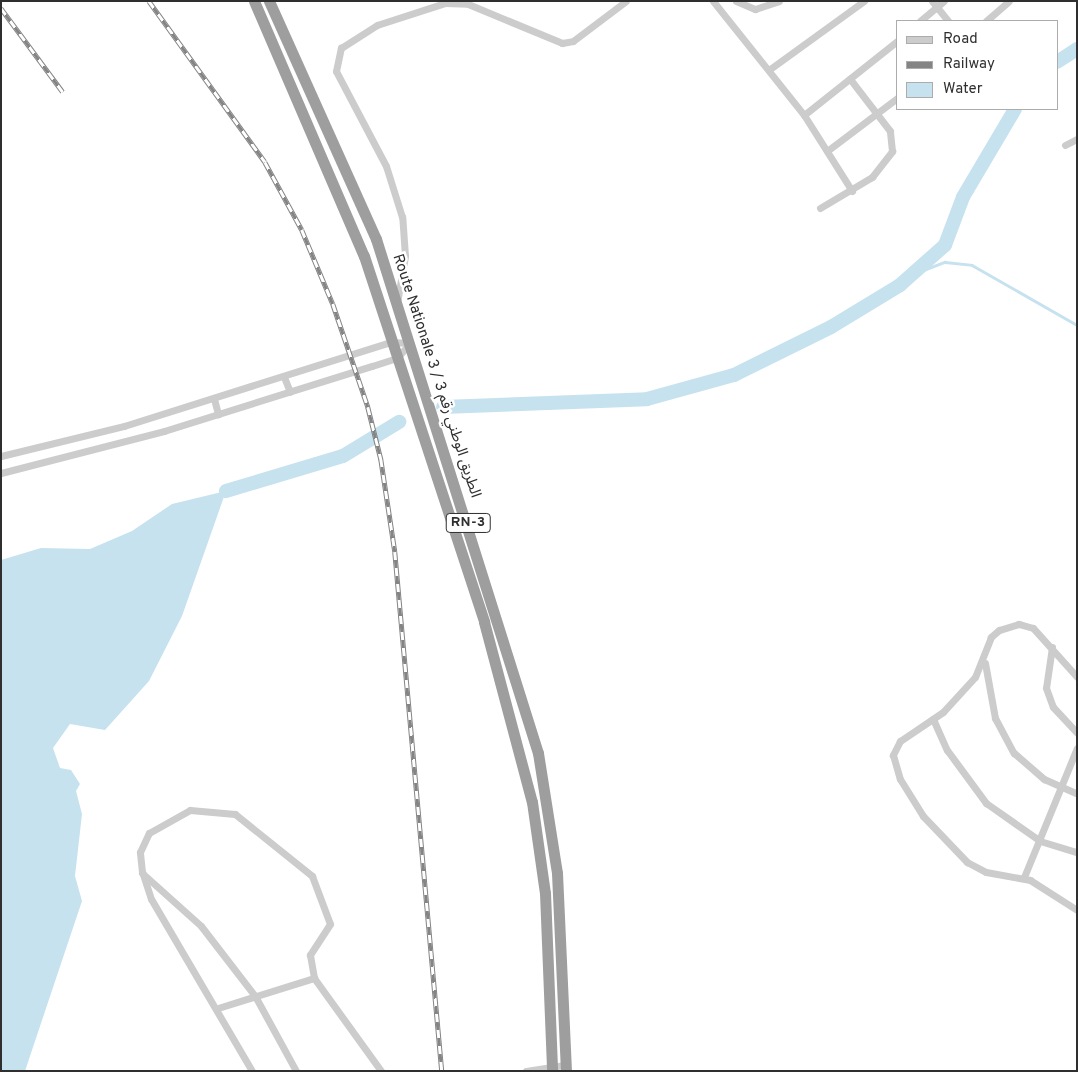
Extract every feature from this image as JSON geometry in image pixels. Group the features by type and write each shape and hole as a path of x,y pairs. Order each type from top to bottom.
{"highway":[{"name":"Route Nationale 3 / الطريق الوطني رقم 3","path":"269,1 350,176 397,303 501,625 545,782 558,892 565,1068"},
{"name":"Route Nationale 3 / الطريق الوطني رقم 3","path":"255,2 335,180 397,358 484,622 532,802 545,892 552,1069"}],"street":[{"path":"397,303 406,256 402,217 386,166 336,71 341,48 377,25 446,4 468,4 562,43 573,41 626,1"},
{"path":"713,1 770,69 804,115 852,191"},
{"path":"736,1 755,9 779,1"},
{"path":"770,69 864,1"},
{"path":"921,20 934,4 944,1"},
{"path":"987,20 1009,1"},
{"path":"934,4 947,20"},
{"path":"804,115 896,42"},
{"path":"820,208 852,191 872,177 892,151 890,131 850,79"},
{"path":"827,151 896,99"},
{"path":"1065,146 1077,139"},
{"path":"1,456 124,426 346,358 391,342 410,343"},
{"path":"1,473 218,414 397,358 410,343"},
{"path":"284,377 290,392"},
{"path":"214,399 218,414"},
{"path":"124,426 127,440"},
{"path":"1077,677 1033,628 1014,625 991,637 985,662 990,699 1004,736 1028,767 1062,788 1077,794"},
{"path":"1052,647 1046,688 1053,707 1077,733"},
{"path":"985,662 934,719 900,741 893,751 907,791 933,829 967,862 986,872 1024,877 1077,910"},
{"path":"934,719 946,750 981,797 1012,825 1040,842 1077,852"},
{"path":"1024,877 1077,748"},
{"path":"252,1071 218,1008 151,899 142,872 144,843 162,822 190,810 235,814 312,876 330,924 310,954 314,978 381,1071"},
{"path":"142,872 201,926 255,996 296,1071"},
{"path":"218,1008 314,978"},
{"path":"526,1071 565,1068"}],"water":[{"path":"226,491 182,616 149,681 105,730 70,724 53,748 60,768 71,770 80,784 76,791 82,814 75,876 82,901 25,1071 1,1071 1,560 41,548 90,549 132,531 172,504"}],"waterway":[{"path":"1058,61 1077,49"},
{"path":"443,407 647,399 734,375 831,327 900,285 945,245 963,197 1014,110"},
{"path":"913,274 945,262 972,265 1077,325"},
{"path":"226,491 343,456 399,422"}],"railway":[{"path":"149,1 265,162 302,230 333,304 368,407 381,459 395,552 442,1071"},
{"path":"1,8 63,92"}]}
